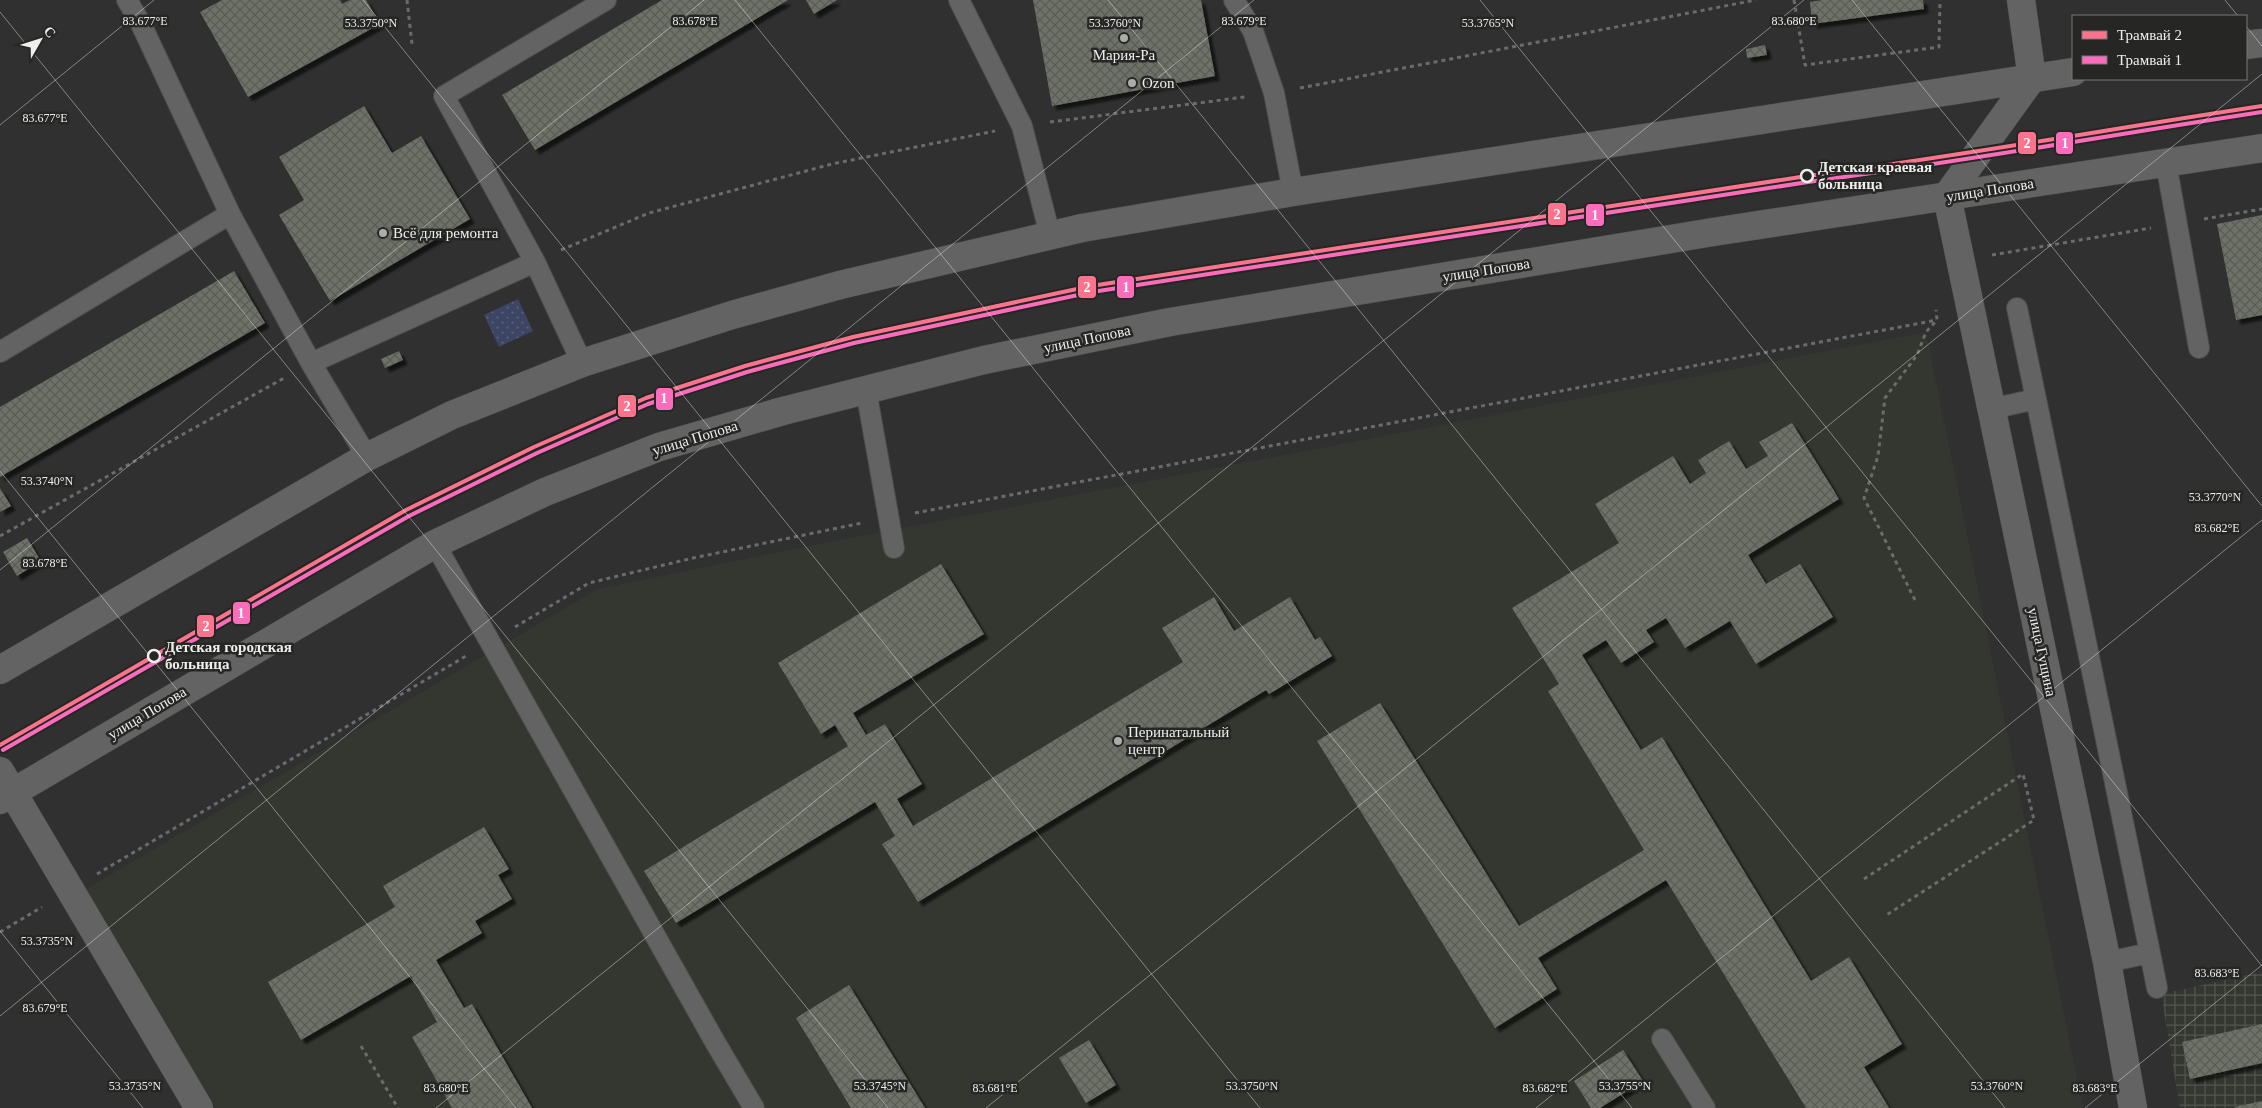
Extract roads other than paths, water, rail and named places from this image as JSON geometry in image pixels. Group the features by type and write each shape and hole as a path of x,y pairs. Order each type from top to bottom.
{"main road":[{"path":"1947,196 2032,78 2021,0"},
{"path":"2247,45 2262,42"},
{"path":"0,670 367,457 452,415 582,363 732,314 840,285 1050,234 1293,192 2072,72"},
{"name":"улица Попова","path":"4,788 435,544 545,492 659,447 783,411 984,360 1170,322 1713,232 2262,148"},
{"name":"улица Гущина","path":"1947,196 2107,962 2133,1108"},
{"path":"4,788 70,890 199,1108"}],"lane":[{"path":"127,0 141,24 230,214 311,363 367,457"},
{"path":"582,363 535,262 444,96 606,0"},
{"path":"959,0 1022,126 1050,234"},
{"path":"1234,0 1253,31 1274,93 1293,192"},
{"path":"2166,163 2198,348"},
{"path":"1,348 230,214"},
{"path":"311,363 535,262"},
{"path":"2017,308 2157,988"},
{"path":"866,390 894,548"},
{"path":"1991,409 2036,399"},
{"path":"435,544 700,1017 754,1108"},
{"path":"2107,962 2150,953"},
{"path":"1662,1039 1705,1108"}],"tram line":[{"name":"2","path":"0,745 406,510 534,447 646,398 745,366 853,337 1091,286 2262,106"},
{"name":"1","path":"3,750 409,516 537,453 648,404 747,372 854,343 1092,292 2262,112"}],"place":[{"name":"Мария-Ра","path":"1124,38"},
{"name":"Ozon","path":"1132,83"},
{"name":"Детская краевая больница","path":"1807,176"},
{"name":"Всё для ремонта","path":"383,233"},
{"name":"Детская городская больница","path":"154,656"},
{"name":"Перинатальный центр","path":"1118,741"}]}
